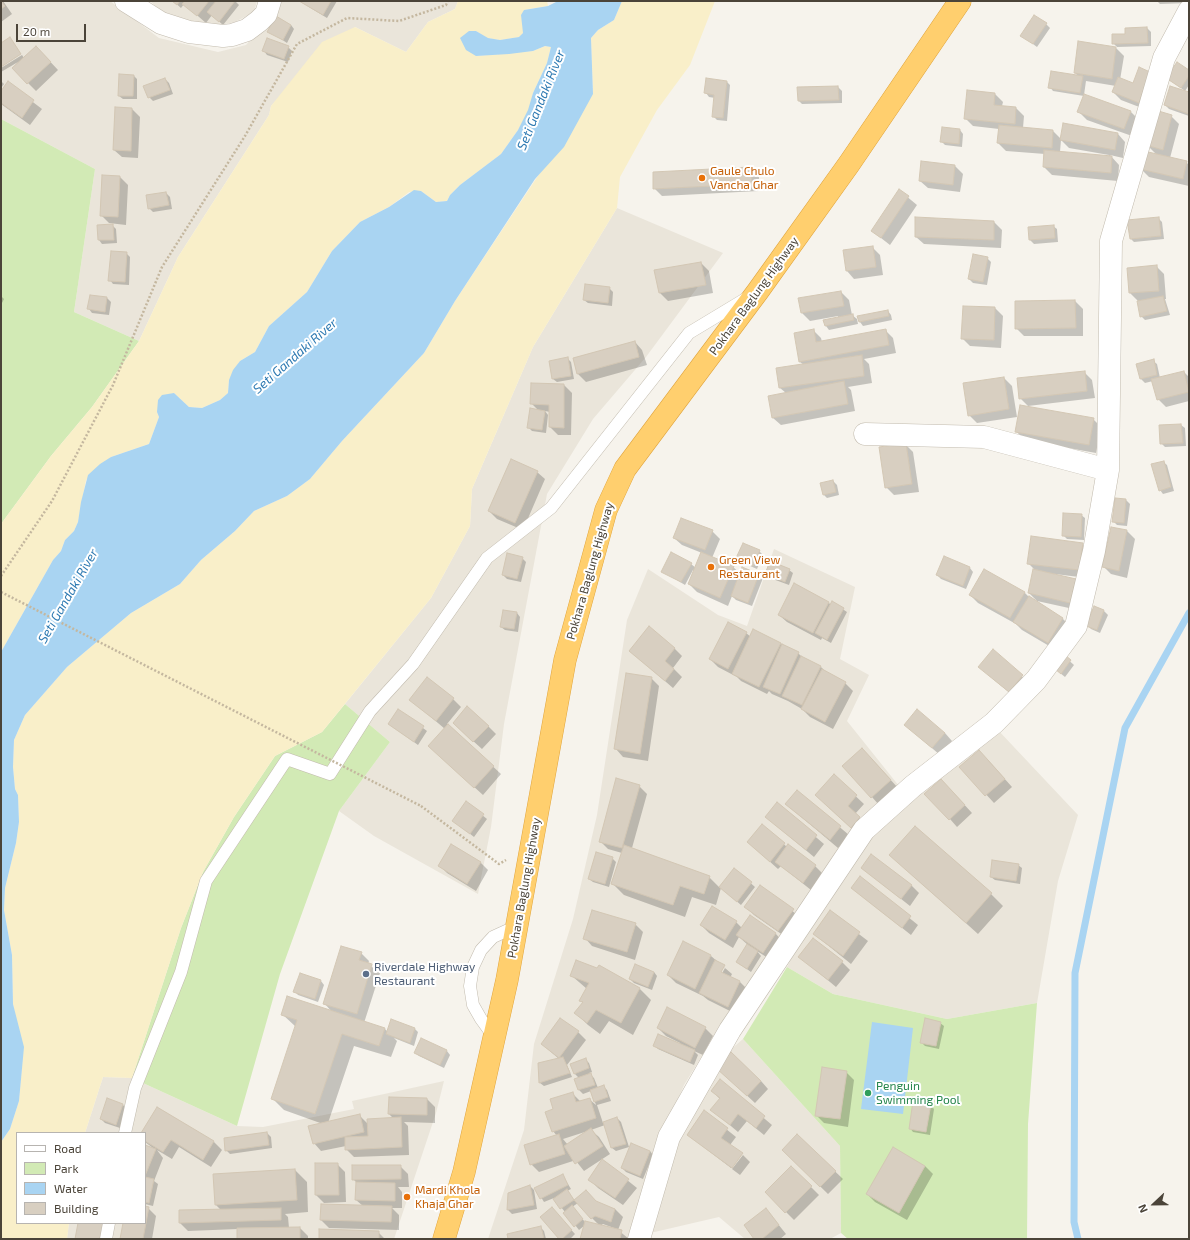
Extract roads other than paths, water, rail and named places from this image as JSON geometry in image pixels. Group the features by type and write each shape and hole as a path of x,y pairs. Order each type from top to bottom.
{"highway":[{"name":"Pokhara Baglung Highway","path":"444,1239 464,1172 494,1038 517,926 565,660 606,510 626,469 758,291 849,164 960,1"}],"street":[{"path":"126,1 161,24 189,32 223,36 232,35 247,30 260,21 266,14 270,1"},
{"path":"639,1239 669,1137 730,1030 864,830 914,786 994,723 1036,680 1076,626 1094,551 1108,470 1111,242 1164,58 1189,12"},
{"path":"864,434 984,437 1108,470"}],"lane":[{"path":"125,1132 134,1088 181,972 206,881 287,760 330,774 370,711 412,664 487,558 551,508 689,333 758,291"},
{"path":"494,1038 473,1004 470,986 473,967 481,950 493,937 517,926"},
{"path":"106,1239 109,1224"}],"water":[{"name":"Seti Gandaki River","path":"558,1 622,1 614,20 598,30 591,38 593,94 564,147 535,179 455,301 424,353 342,441 310,479 287,496 254,511 235,531 201,560 180,584 131,613 67,667 25,715 14,740 13,767 15,789 18,795 19,822 16,843 5,888 4,910 12,955 13,1004 24,1047 19,1101 10,1129 1,1142 1,652 53,560 61,551 65,540 74,531 78,522 81,502 88,475 100,464 111,457 149,444 159,417 157,412 158,400 162,395 174,393 189,407 202,408 220,400 228,393 229,380 233,370 240,361 255,352 269,326 307,292 332,251 360,222 389,207 414,190 421,191 436,202 447,201 450,195 460,185 501,154 518,130 528,110 533,93 547,63 551,47 545,46 533,51 509,54 476,56 466,50 460,38 469,31 476,31 488,38 500,40 519,37 523,33 521,15 524,10 548,6"},
{"path":"872,1022 913,1028 903,1114 861,1109"}],"waterway":[{"path":"1078,1239 1074,1222 1075,973 1125,728 1189,613"}],"place":[{"name":"Gaule Chulo Vancha Ghar","path":"702,178"},
{"name":"Green View Restaurant","path":"711,567"},
{"name":"Riverdale Highway Restaurant","path":"366,974"},
{"name":"Penguin Swimming Pool","path":"868,1093"},
{"name":"Mardi Khola Khaja Ghar","path":"407,1197"}]}
